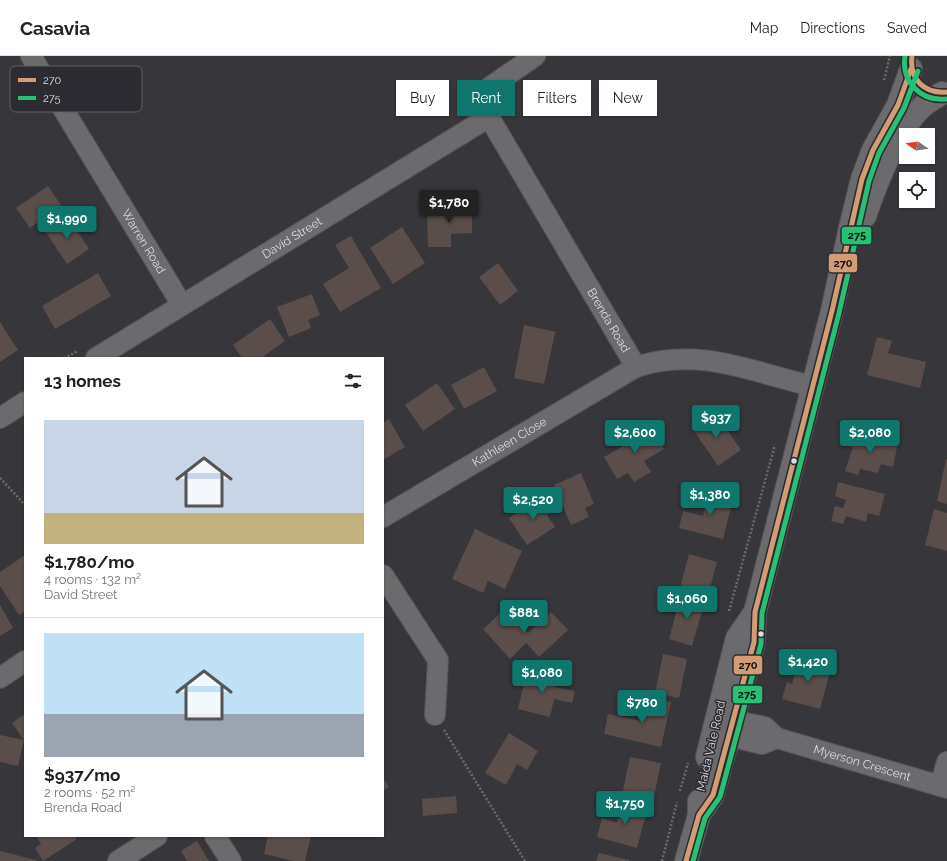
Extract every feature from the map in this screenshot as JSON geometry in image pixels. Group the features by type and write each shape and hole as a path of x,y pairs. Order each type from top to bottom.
{"main road":[{"path":"912,62 918,84 925,90 944,93"},
{"name":"Maida Vale Road","path":"686,861 699,815 700,788 722,726 737,638 756,612 832,311 862,179 873,150 898,105 912,62"},
{"name":"Maida Vale Road","path":"832,311 865,216 887,162 905,129 922,106 944,93"}],"street":[{"name":"Brenda Road","path":"535,56 486,89 483,105 636,367"},
{"name":"Warren Road","path":"69,112 182,305"},
{"name":"David Street","path":"88,354 182,305 489,117"},
{"path":"636,367 668,359 715,361 812,386"},
{"name":"Kathleen Close","path":"384,516 636,367"},
{"path":"0,418 24,403"},
{"path":"384,577 438,660 435,715"},
{"path":"0,678 24,662"},
{"name":"Myerson Crescent","path":"722,726 765,727 777,738 944,787"},
{"path":"944,787 947,762"},
{"path":"118,861 155,837"},
{"path":"216,837 231,861"}],"path":[{"path":"883,83 890,56"},
{"path":"70,357 88,354"},
{"path":"0,478 24,504"},
{"path":"435,715 525,861"}],"building":[{"path":"48,186 61,205 30,228 16,208"},
{"path":"472,202 472,233 451,234 451,247 428,247 427,213 444,213 444,203"},
{"path":"67,216 89,249 67,264 45,231"},
{"path":"402,227 425,263 393,284 370,248"},
{"path":"351,236 381,288 340,312 323,284 349,268 335,245"},
{"path":"498,263 518,291 500,305 479,277"},
{"path":"98,273 111,296 55,329 42,306"},
{"path":"312,294 320,315 308,320 311,328 289,337 277,307"},
{"path":"270,319 285,341 262,357 241,357 233,345"},
{"path":"0,322 18,350 0,362"},
{"path":"524,325 557,332 555,333 544,384 514,378"},
{"path":"877,337 892,341 888,353 926,362 920,388 867,375"},
{"path":"484,367 497,391 464,409 451,385"},
{"path":"437,383 455,409 423,431 405,405"},
{"path":"715,412 741,450 718,466 692,428"},
{"path":"389,419 405,447 384,459 384,422"},
{"path":"647,422 664,449 644,461 651,472 634,482 628,473 617,479 604,457 637,438 633,430"},
{"path":"852,434 898,443 893,467 881,464 878,473 860,469 858,475 845,471 853,447 848,446"},
{"path":"947,459 947,504 937,501"},
{"path":"581,473 594,504 585,508 589,517 571,525 554,485"},
{"path":"838,482 885,494 879,516 868,513 866,522 846,516 843,524 831,521 835,506 843,508 846,500 835,496"},
{"path":"709,489 734,495 723,539 679,528 683,511 703,516"},
{"path":"542,496 553,511 547,515 555,527 527,545 509,518"},
{"path":"934,509 947,513 947,551 925,545"},
{"path":"475,529 522,551 505,589 488,581 483,593 452,579"},
{"path":"689,554 717,562 708,596 680,588"},
{"path":"24,556 24,612 19,615 0,586 0,572"},
{"path":"681,594 705,601 692,646 669,639"},
{"path":"0,605 13,628 0,636"},
{"path":"506,608 528,633 551,612 568,630 539,657 526,643 510,659 483,629"},
{"path":"663,654 687,659 679,698 655,693"},
{"path":"799,656 832,665 820,709 782,699 787,682 792,684"},
{"path":"527,671 556,678 554,687 575,691 572,703 554,699 550,717 518,709"},
{"path":"646,697 671,702 661,747 604,734 608,714 641,721"},
{"path":"24,715 24,741 12,723"},
{"path":"509,733 538,751 527,770 517,764 506,785 485,773"},
{"path":"0,735 24,740 18,766 0,762"},
{"path":"630,757 661,763 653,801 622,795"},
{"path":"384,780 389,787 384,790"},
{"path":"456,796 457,813 423,816 422,799"},
{"path":"623,800 648,807 637,848 597,837 602,818 617,823"},
{"path":"37,837 76,837 77,839 43,861 35,848 41,844"},
{"path":"268,837 311,837 305,861 294,861 264,854"},
{"path":"197,841 209,861 187,861 181,851"},
{"path":"0,851 36,860 36,861 0,861"},
{"path":"599,853 629,860 629,861 596,861"}],"transit line":[{"name":"275","path":"905,56 906,74 915,88 921,94 929,97 947,99"},
{"name":"270","path":"912,56 913,72 920,83 925,88 939,92 947,92"},
{"name":"270","path":"686,861 699,815 713,795 754,642 755,612 832,311 862,179 873,150 898,105 911,69"},
{"name":"275","path":"693,861 705,818 720,797 761,644 762,613 839,313 869,181 879,153 904,108 918,71"}]}
